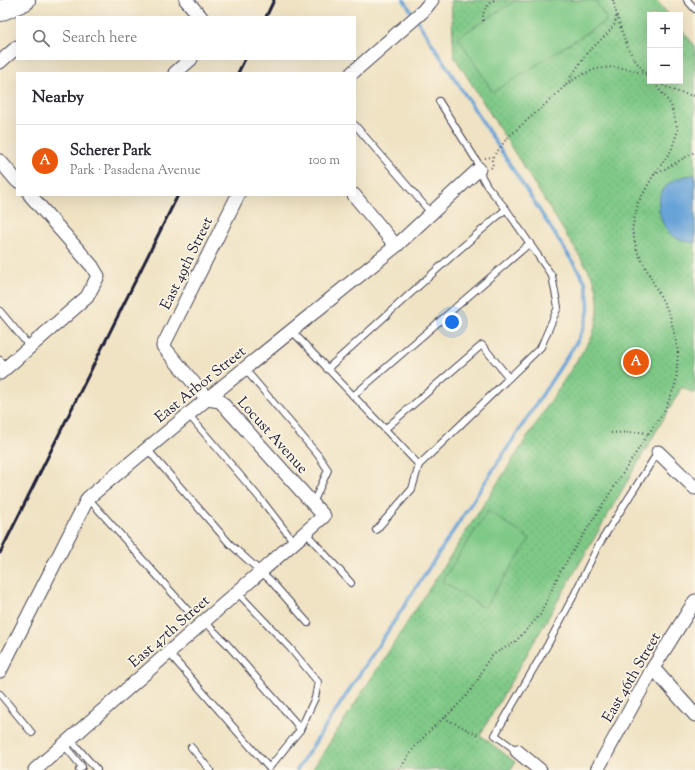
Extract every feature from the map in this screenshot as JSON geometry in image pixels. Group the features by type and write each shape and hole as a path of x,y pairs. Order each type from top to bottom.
{"main road":[{"path":"0,11 25,0"}],"street":[{"path":"186,0 200,16"},
{"path":"353,72 406,24 423,11 432,0"},
{"path":"0,62 16,48"},
{"path":"176,72 190,60"},
{"path":"0,161 16,180"},
{"name":"East Arbor Street","path":"0,670 88,498 244,368 396,246 479,169"},
{"name":"East 49th Street","path":"163,346 238,196"},
{"path":"355,196 396,246"},
{"path":"2,367 30,347 87,297 98,276 92,266 35,197"},
{"name":"Locust Avenue","path":"163,346 207,399 220,401 324,516"},
{"path":"658,452 695,488"},
{"name":"East 47th Street","path":"35,770 324,516"},
{"name":"East 46th Street","path":"597,770 653,668 695,601"},
{"path":"653,668 695,715"},
{"path":"517,751 540,770"}],"lane":[{"path":"687,0 695,9"},
{"path":"376,530 412,489 419,465 541,347 558,307 552,276 506,209 487,186 479,169 478,163 439,101"},
{"path":"356,126 431,213"},
{"path":"327,369 506,209"},
{"path":"353,396 530,244"},
{"path":"0,312 30,347"},
{"path":"292,330 327,369 419,465"},
{"path":"385,430 482,345 510,378"},
{"path":"244,368 318,455 328,470 313,503"},
{"path":"188,414 263,502 294,542"},
{"path":"147,449 230,544 270,580 308,623"},
{"path":"517,751 496,735 548,644 598,546 658,452"},
{"path":"88,498 191,614"},
{"path":"305,532 351,584"},
{"path":"168,652 268,769 300,730 315,698 318,682 290,648 237,592"},
{"path":"204,621 227,644 295,722 300,730"},
{"path":"0,694 32,733"},
{"path":"67,742 82,767 78,770"},
{"path":"67,742 97,770"},
{"path":"191,747 210,770"}],"path":[{"path":"483,21 484,8 494,0"},
{"path":"613,0 616,16 626,46 639,67 647,74"},
{"path":"564,87 587,54 615,24 616,16"},
{"path":"493,157 508,137 578,76 606,67 620,67 647,76"},
{"path":"399,770 413,749 430,730 454,709 469,693 492,655 514,642 540,616 559,574 648,434 664,412 672,393 676,382 678,350 670,315 637,251 632,229 638,203 653,176 671,151 678,130 671,105 657,84"},
{"path":"661,84 684,94 695,96"},
{"path":"653,176 695,152"},
{"path":"611,433 642,432 648,434"},
{"path":"444,718 478,735"}],"green space":[{"path":"451,0 656,0 666,12 647,12 647,84 683,84 683,32 695,46 695,394 682,387 480,735 515,762 511,770 312,770 592,337 597,321 598,302 594,279 454,56"},
{"path":"517,0 595,0 607,20 493,92 458,37"},
{"path":"488,511 530,539 484,608 442,581"}],"water":[{"path":"695,175 695,242 693,243 673,236 668,232 662,220 659,206 659,199 666,187 677,179"}],"waterway":[{"path":"297,770 578,340 585,324 589,305 585,281 404,0"}],"railway":[{"path":"266,16 274,0"},
{"path":"238,72 244,60"},
{"path":"0,553 178,196"}],"place":[{"name":"Scherer Park","path":"636,362"}]}
